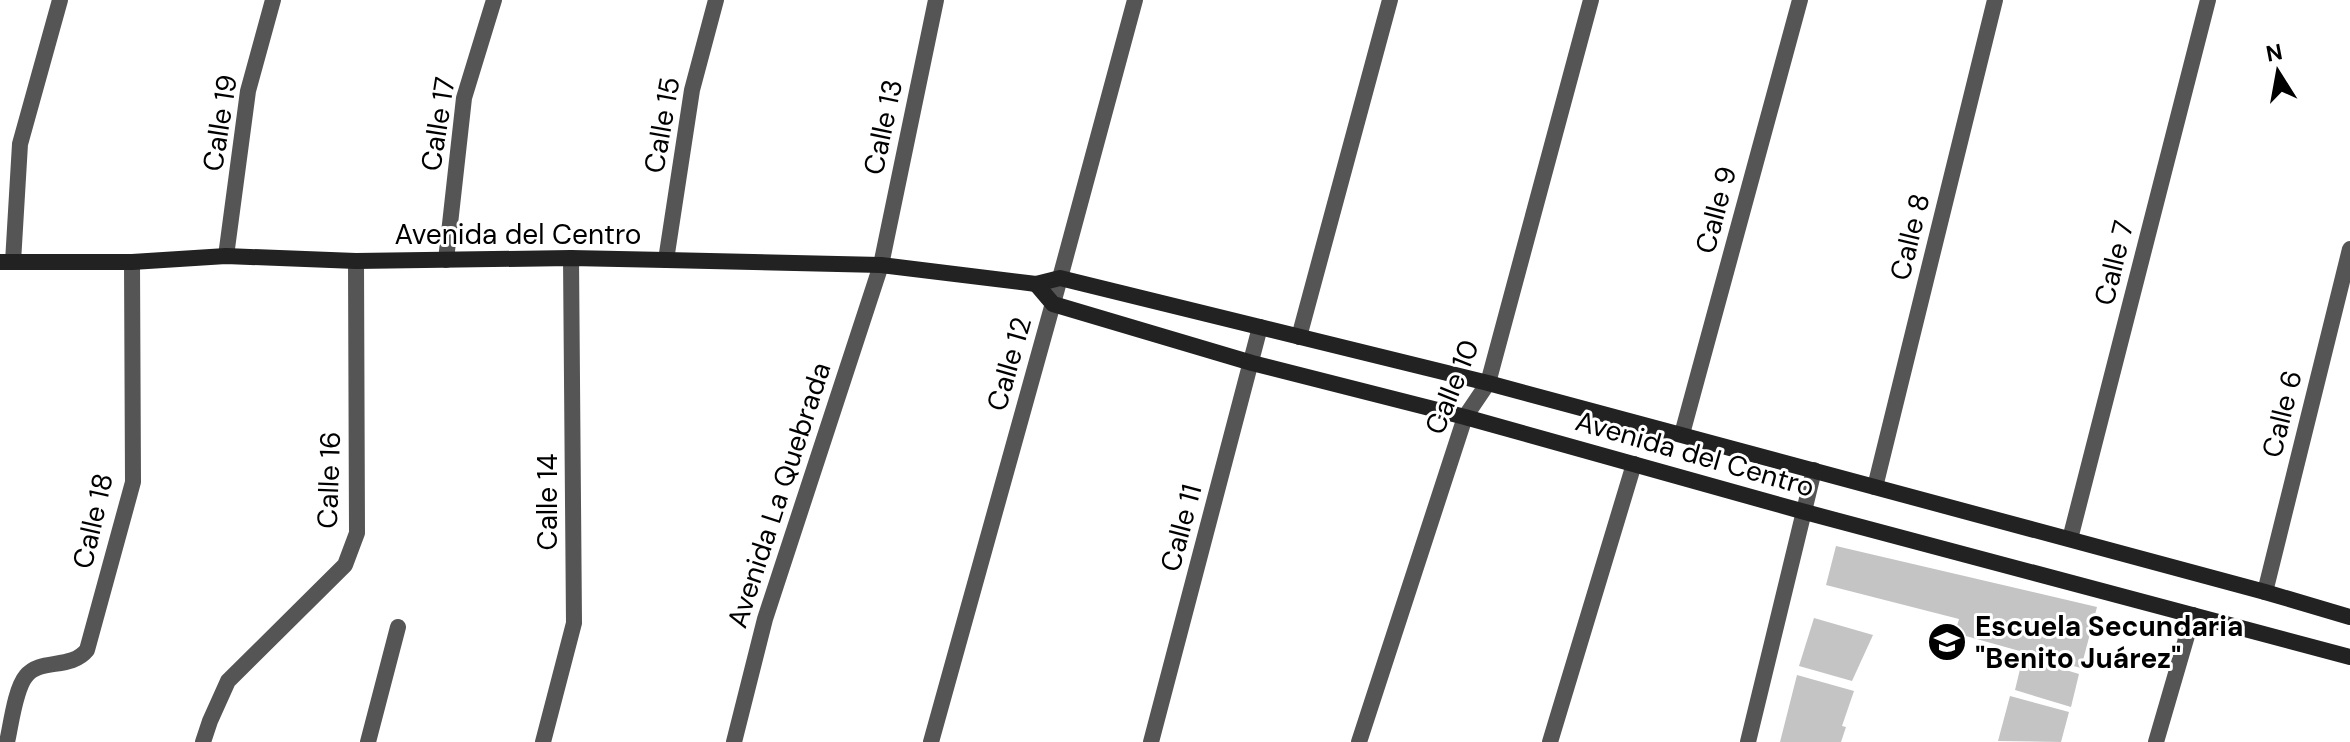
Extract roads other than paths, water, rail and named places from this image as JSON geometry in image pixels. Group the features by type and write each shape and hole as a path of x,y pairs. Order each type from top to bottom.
{"street":[{"path":"6,262 20,144 60,0"},
{"name":"Calle 19","path":"226,256 248,91 273,0"},
{"name":"Calle 17","path":"446,260 464,98 494,0"},
{"name":"Calle 15","path":"666,260 692,90 716,0"},
{"name":"Calle 13","path":"881,265 936,0"},
{"name":"Calle 12","path":"931,742 1135,0"},
{"path":"1299,337 1390,0"},
{"name":"Calle 10","path":"1359,742 1465,417 1488,383 1591,0"},
{"name":"Calle 9","path":"1682,434 1800,0"},
{"name":"Calle 8","path":"1875,487 1995,0"},
{"name":"Calle 7","path":"2070,539 2208,0"},
{"name":"Calle 6","path":"2265,592 2350,249"},
{"name":"Avenida del Centro","path":"6,262 132,262 226,256 356,261 571,258 881,265 1036,284 1060,278 1488,383 2350,617"},
{"name":"Calle 14","path":"543,742 574,623 571,258"},
{"name":"Calle 16","path":"203,742 228,681 345,565 357,533 356,261"},
{"name":"Calle 18","path":"7,742 21,683 27,673 37,668 73,662 87,650 133,482 132,262"},
{"name":"Avenida La Quebrada","path":"734,742 765,619 881,265"},
{"path":"1036,284 1053,304"},
{"name":"Avenida del Centro","path":"1053,304 1252,363 1465,417 1805,512 2350,657"},
{"name":"Calle 11","path":"1151,742 1260,327"},
{"path":"1550,742 1634,464"},
{"path":"1748,742 1814,470"},
{"path":"2156,742 2193,615"},
{"path":"368,742 398,627"}],"place":[{"name":"Escuela Secundaria \"Benito Juárez\"","path":"1947,642"}]}
